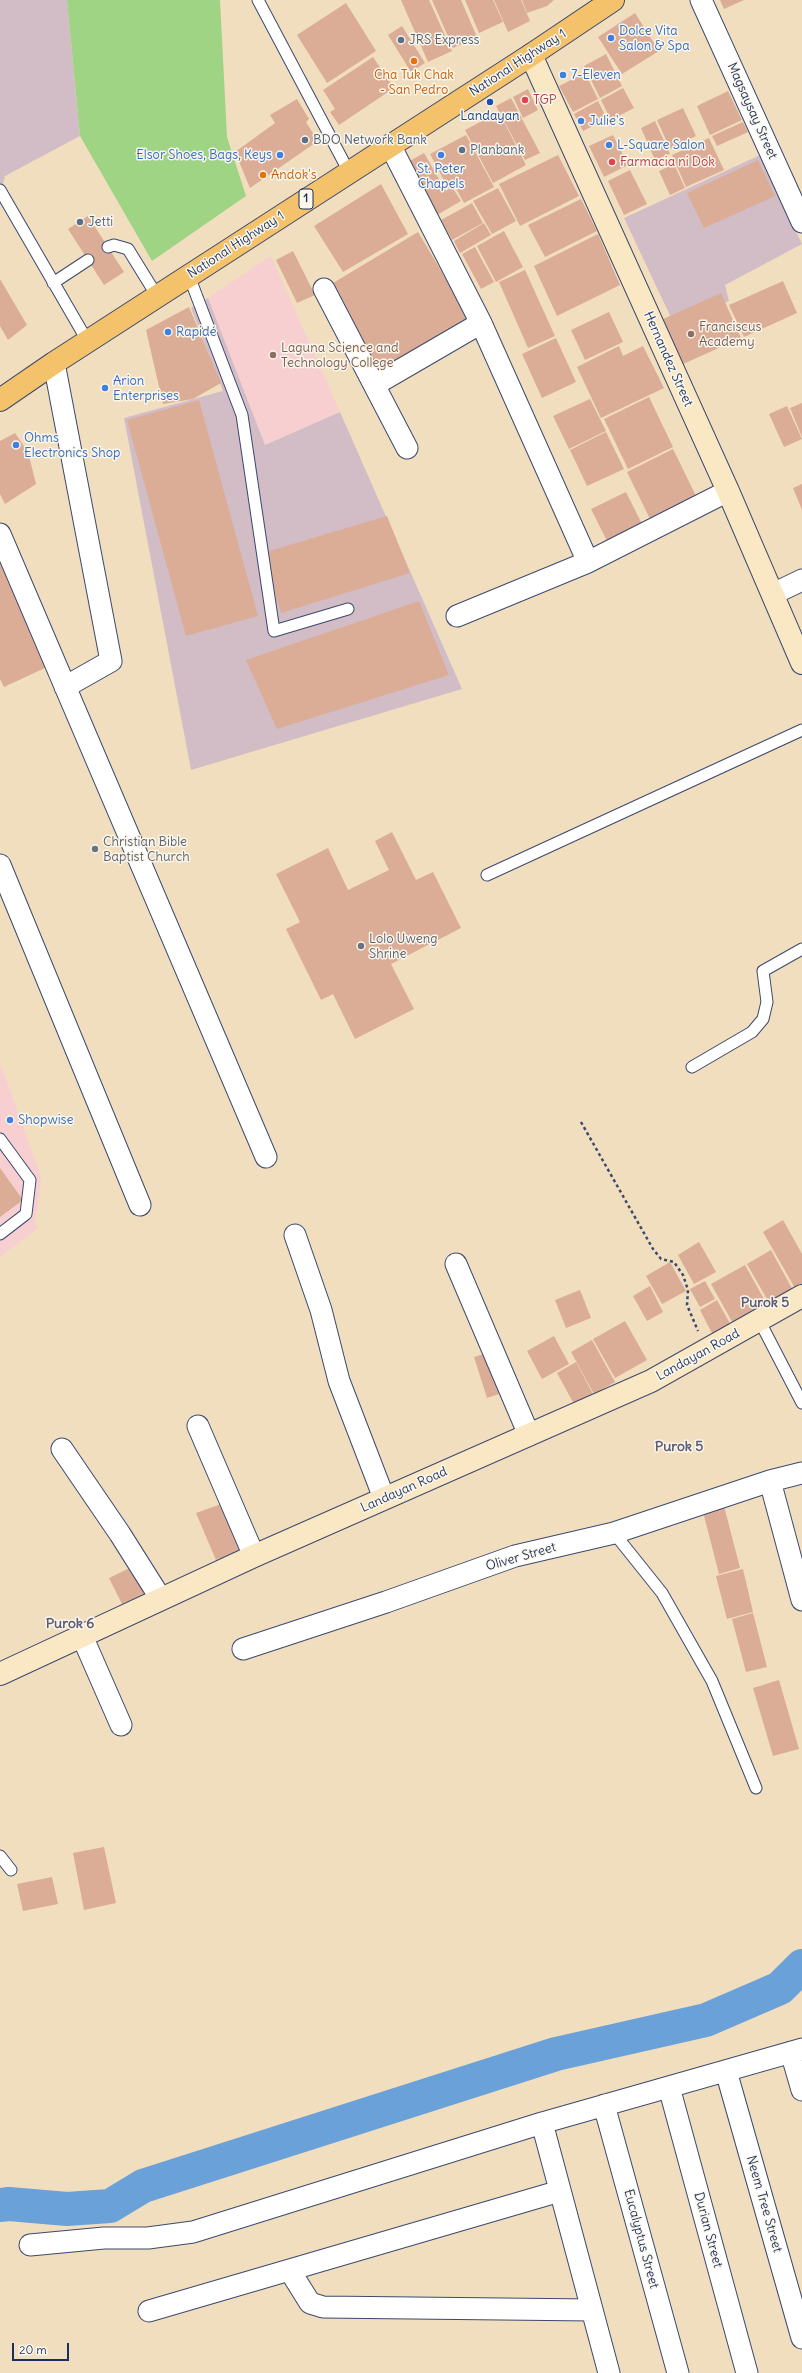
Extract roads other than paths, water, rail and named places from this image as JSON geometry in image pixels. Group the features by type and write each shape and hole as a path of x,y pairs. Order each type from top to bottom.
{"highway":[{"name":"National Highway 1","path":"0,400 54,363 390,145 531,56 613,0"}],"street":[{"name":"Magsaysay Street","path":"702,0 802,222"},
{"name":"Hernandez Street","path":"531,56 728,491 802,663"},
{"path":"390,145 481,323 588,562"},
{"path":"324,289 376,384 407,448"},
{"path":"376,384 481,323"},
{"path":"54,363 111,661 65,686"},
{"path":"457,616 588,562 728,491"},
{"path":"0,534 266,1157"},
{"path":"773,594 802,580"},
{"path":"0,865 140,1205"},
{"path":"295,1235 321,1310 339,1381 384,1498"},
{"path":"456,1264 529,1435"},
{"name":"Landayan Road","path":"0,1674 254,1556 651,1381 802,1296"},
{"path":"198,1426 254,1556"},
{"path":"62,1449 112,1521 161,1599"},
{"name":"Oliver Street","path":"243,1649 386,1602 515,1556 614,1533 770,1481 802,1473"},
{"path":"770,1481 802,1600"},
{"path":"82,1636 121,1725"},
{"path":"30,2245 104,2238 148,2238 193,2232 542,2123 797,2050 802,2090"},
{"name":"Neem Tree Street","path":"726,2071 802,2338"},
{"name":"Durian Street","path":"668,2087 747,2373"},
{"name":"Eucalyptus Street","path":"604,2105 678,2373"},
{"path":"542,2123 609,2373"},
{"path":"149,2311 560,2191"},
{"path":"290,2271 310,2303 323,2307 592,2310"}],"lane":[{"path":"258,0 349,172"},
{"path":"0,190 88,342"},
{"path":"108,247 114,245 128,249 157,296"},
{"path":"53,283 88,260"},
{"path":"188,276 242,415 274,631 348,609"},
{"path":"487,875 802,730"},
{"path":"692,1066 752,1032 763,1020 767,1002 763,971 802,949"},
{"path":"0,1140 30,1180 26,1214 0,1234"},
{"path":"759,1320 802,1403"},
{"path":"614,1533 662,1593 712,1681 756,1788"},
{"path":"0,1856 11,1870"}],"waterway":[{"path":"0,2205 9,2204 67,2209 110,2206 143,2186 556,2054 706,2020 780,1988 802,1966"}],"place":[{"name":"Dolce Vita Salon & Spa","path":"611,38"},
{"name":"JRS Express","path":"401,40"},
{"name":"Cha Tuk Chak - San Pedro","path":"414,61"},
{"name":"7-Eleven","path":"563,75"},
{"name":"TGP","path":"525,100"},
{"name":"Landayan","path":"490,102"},
{"name":"Julie's","path":"581,121"},
{"name":"BDO Network Bank","path":"305,140"},
{"name":"L-Square Salon","path":"609,145"},
{"name":"Planbank","path":"462,150"},
{"name":"Elsor Shoes, Bags, Keys","path":"280,155"},
{"name":"St. Peter Chapels","path":"441,155"},
{"name":"Farmacia ni Dok","path":"612,162"},
{"name":"Andok's","path":"263,175"},
{"name":"Jetti","path":"80,222"},
{"name":"Rapidé","path":"168,332"},
{"name":"Franciscus Academy","path":"691,334"},
{"name":"Laguna Science and Technology College","path":"273,355"},
{"name":"Arion Enterprises","path":"105,388"},
{"name":"Ohms Electronics Shop","path":"16,445"},
{"name":"Christian Bible Baptist Church","path":"95,849"},
{"name":"Lolo Uweng Shrine","path":"361,946"},
{"name":"Shopwise","path":"10,1120"}],"district":[{"name":"Purok 5","path":"765,1303"},
{"name":"Purok 5","path":"679,1447"},
{"name":"Purok 6","path":"70,1624"}]}
